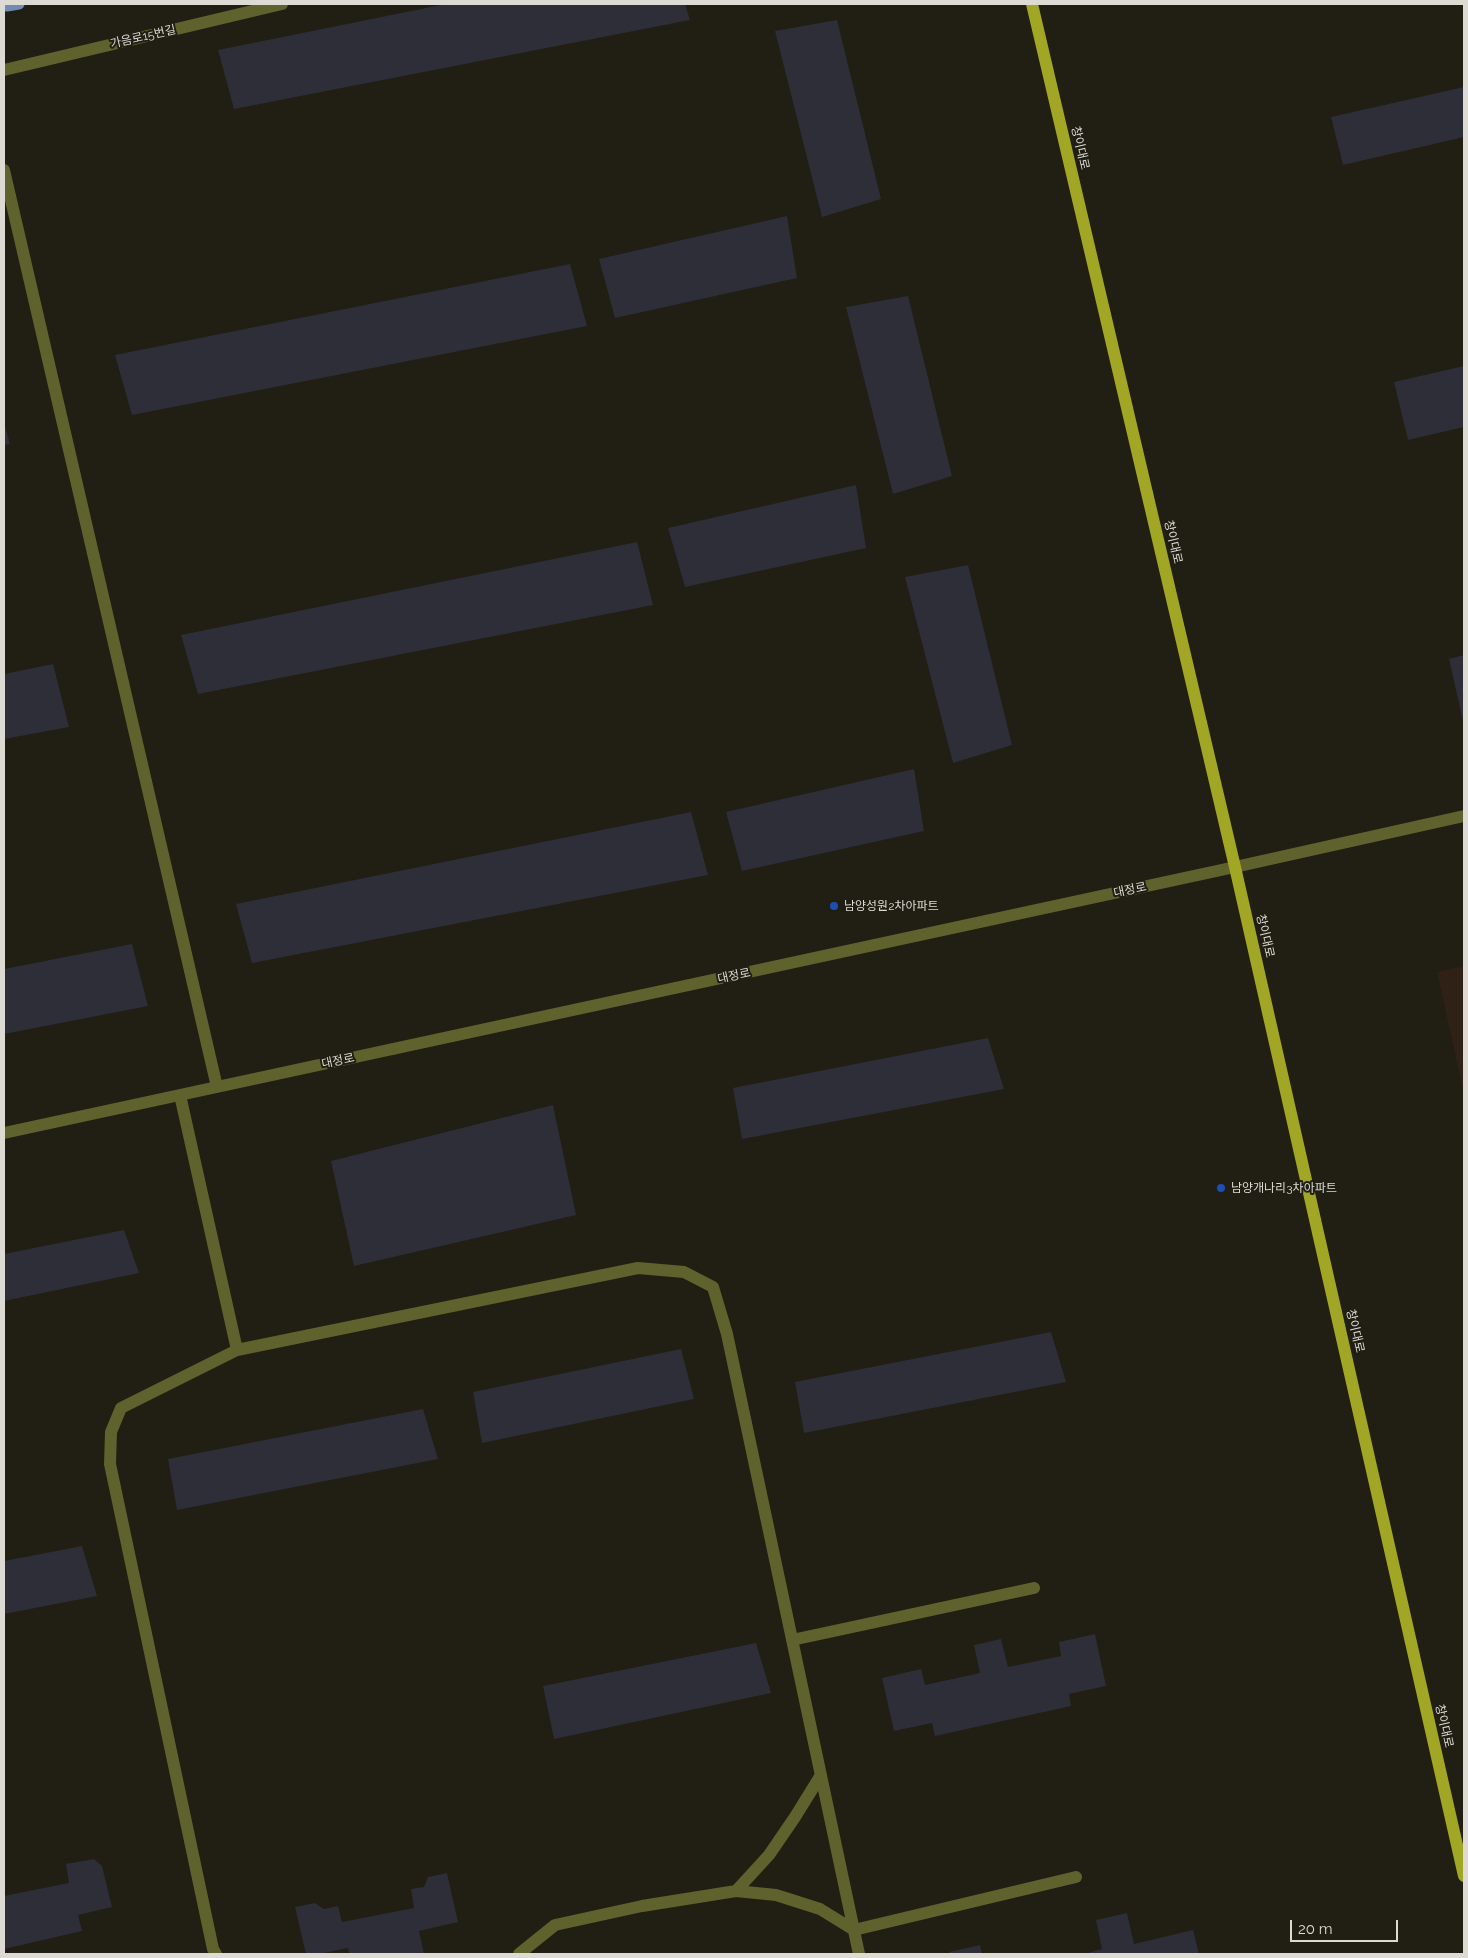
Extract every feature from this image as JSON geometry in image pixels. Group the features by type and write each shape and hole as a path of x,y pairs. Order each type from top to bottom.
{"main road":[{"name":"창이대로","path":"1032,4 1235,868 1464,1876"}],"street":[{"name":"가음로15번길","path":"4,70 282,4"},
{"path":"4,170 217,1087"},
{"name":"대정로","path":"4,1133 1235,868 1464,816"},
{"path":"180,1095 237,1350"},
{"path":"216,1954 213,1949 110,1464 111,1432 121,1408 237,1350 638,1268 684,1272 713,1287 727,1334 859,1954"},
{"path":"792,1640 1034,1588"},
{"path":"736,1890 769,1855 821,1775"},
{"path":"519,1954 555,1925 642,1906 736,1890 776,1895 820,1909 854,1930 1076,1877"}],"shaded area":[{"path":"1464,966 1464,1094 1437,972"}],"building":[{"path":"446,4 685,4 690,20 234,109 218,50"},
{"path":"837,20 881,199 822,217 775,31"},
{"path":"1464,87 1464,137 1343,165 1331,117"},
{"path":"787,216 797,278 615,318 599,259"},
{"path":"570,264 587,326 132,415 115,355"},
{"path":"908,296 952,476 893,494 846,307"},
{"path":"1464,366 1464,427 1408,440 1394,382"},
{"path":"4,423 10,444 4,445"},
{"path":"856,485 866,548 685,587 668,528"},
{"path":"637,542 653,605 198,694 181,635"},
{"path":"968,565 1012,745 953,763 905,577"},
{"path":"1464,655 1464,721 1463,721 1449,659"},
{"path":"53,664 69,727 4,739 4,674"},
{"path":"914,769 924,831 742,871 726,812"},
{"path":"691,812 708,875 252,963 236,904"},
{"path":"132,944 148,1006 4,1034 4,969"},
{"path":"988,1038 1004,1089 742,1139 733,1088"},
{"path":"553,1105 576,1215 354,1266 331,1161"},
{"path":"124,1230 139,1273 4,1301 4,1254"},
{"path":"1051,1332 1066,1382 804,1433 795,1382"},
{"path":"681,1349 694,1399 482,1443 473,1392"},
{"path":"423,1409 438,1459 177,1510 168,1459"},
{"path":"82,1546 97,1596 4,1614 4,1561"},
{"path":"1095,1634 1106,1686 1069,1694 1071,1706 935,1736 932,1723 894,1731 882,1678 921,1669 925,1685 980,1673 974,1645 1001,1639 1008,1667 1061,1656 1059,1642"},
{"path":"756,1643 771,1693 554,1739 543,1686"},
{"path":"94,1859 102,1866 112,1907 78,1915 82,1931 4,1949 4,1896 69,1883 66,1864"},
{"path":"447,1873 458,1922 419,1931 424,1954 349,1954 348,1948 319,1954 306,1954 295,1907 315,1903 324,1909 338,1906 342,1922 414,1908 411,1889 424,1887 428,1877"},
{"path":"1127,1913 1134,1944 1193,1930 1199,1954 1084,1954 1102,1949 1096,1920"},
{"path":"980,1945 982,1954 949,1954 949,1952"}],"waterway":[{"path":"7,6 19,4"}],"place":[{"name":"남양성원2차아파트","path":"834,906"},
{"name":"남양개나리3차아파트","path":"1221,1188"}]}
